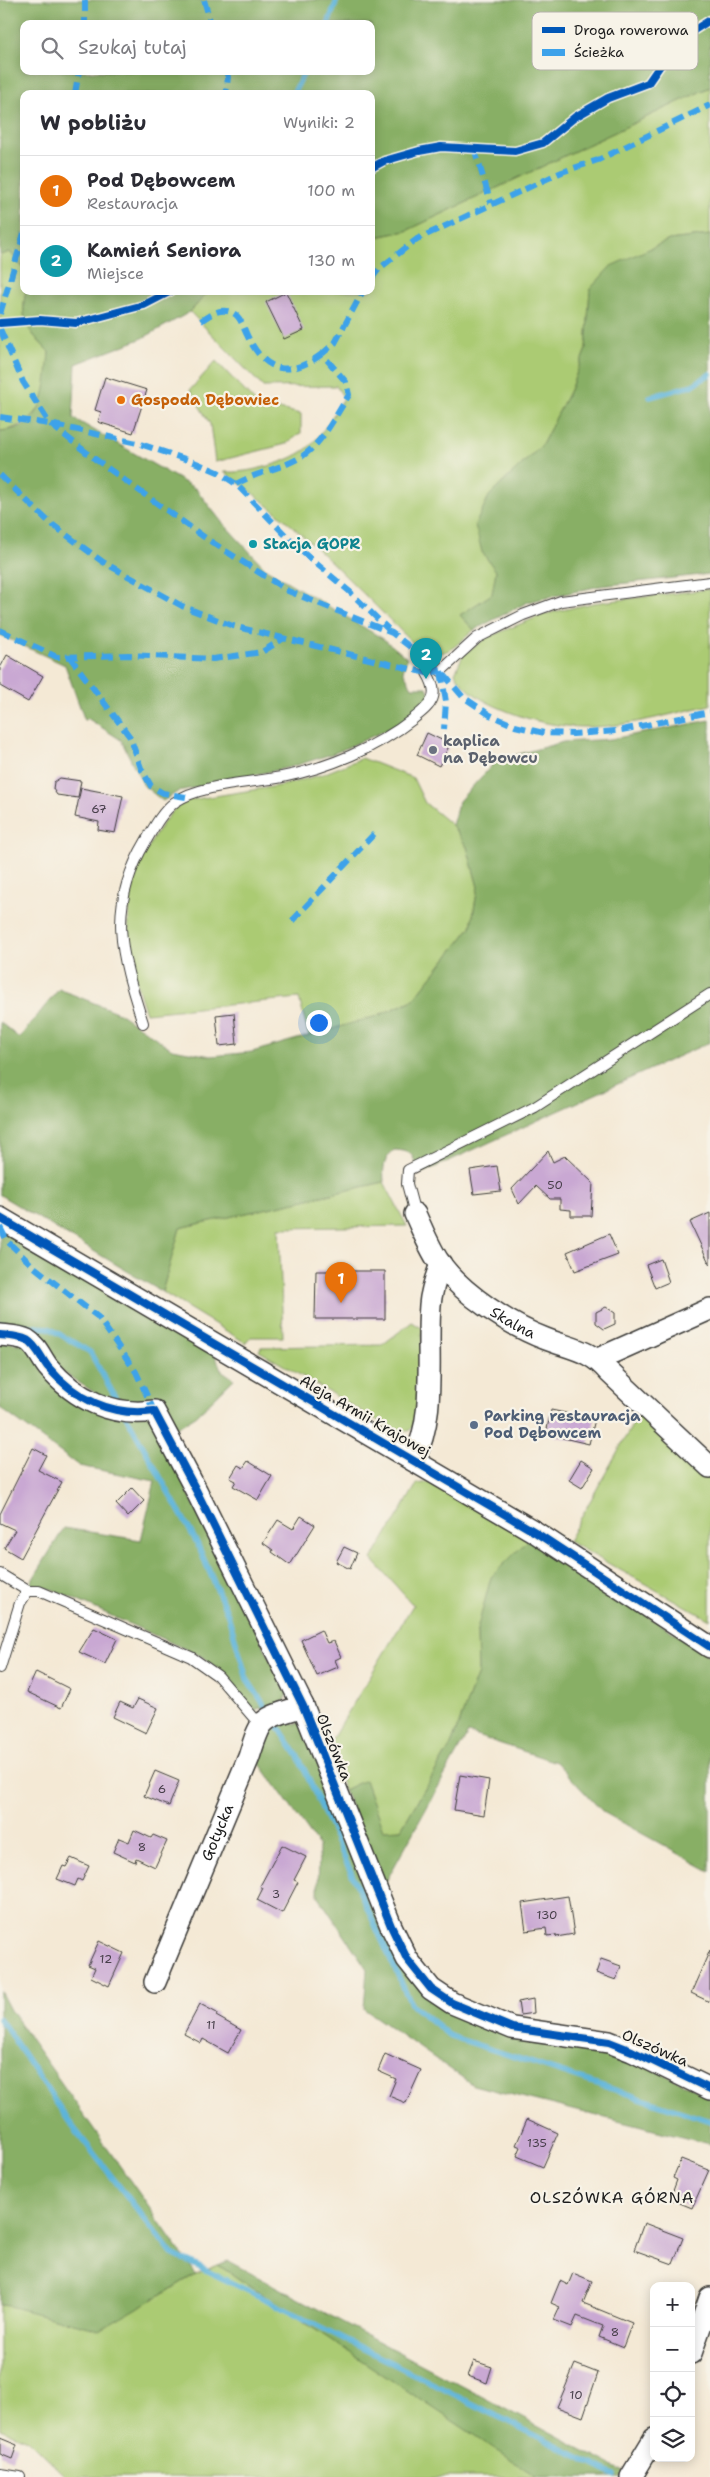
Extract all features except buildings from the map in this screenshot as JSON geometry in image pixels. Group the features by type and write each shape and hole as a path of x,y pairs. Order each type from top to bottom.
{"street":[{"name":"Skalna","path":"415,1214 440,1264 470,1294 511,1322 545,1339 598,1359 609,1372 710,1467"},
{"name":"Aleja Armii Krajowej","path":"0,1218 543,1537 710,1647"},
{"path":"413,1460 424,1437 427,1418 430,1303 440,1264"},
{"path":"598,1359 710,1309"},
{"name":"Olszówka","path":"0,1335 27,1340 35,1347 57,1377 72,1391 116,1411 138,1414 154,1411 197,1492 391,1926 408,1959 431,1988 452,2003 512,2028 609,2042 632,2051 710,2089"},
{"path":"263,1720 295,1708"},
{"name":"Gotycka","path":"156,1982 263,1720"},
{"path":"695,2341 710,2298"},
{"path":"631,2477 650,2446"}],"lane":[{"path":"441,671 477,638 523,615 561,601 710,582"},
{"path":"143,1023 124,964 120,919 124,885 134,861 165,813 177,801 186,797 209,790 284,777 324,766 375,744 403,728 432,702 435,695 433,682 427,673"},
{"path":"415,1214 407,1184 408,1170 535,1107 710,994"},
{"path":"0,1574 28,1591 50,1594 191,1657 218,1676 254,1718 263,1720"},
{"path":"0,1668 20,1603 28,1591"},
{"path":"0,2474 20,2477"}],"green space":[{"path":"0,0 710,0 710,87 406,231 375,237 375,90 20,90 20,264 10,252 0,255"},
{"path":"710,87 710,235 669,240 590,289 586,349 570,390 542,445 489,496 482,552 496,570 493,594 460,615 474,630 450,650 437,653 421,651 301,534 224,472 245,471 270,466 293,457 311,445 329,422 344,398 336,386 263,387 190,312 205,295 375,295 375,237 406,231"},
{"path":"710,235 710,574 600,586 528,602 474,630 460,615 492,594 496,571 482,552 475,525 489,496 542,445 570,390 586,349 590,289 611,266 669,240"},
{"path":"10,252 20,264 20,295 25,295 24,311 27,325 49,352 47,381 43,400 39,408 25,422 13,428 0,431 0,255"},
{"path":"25,295 205,295 190,312 143,338 76,364 73,418 196,489 221,521 266,569 385,640 407,658 403,671 412,687 427,687 431,697 402,723 335,753 291,767 179,791 163,801 144,786 121,740 87,718 85,721 65,665 0,635 0,431 27,423 35,414 41,404 47,379 49,352 27,325 24,302"},
{"path":"216,361 257,404 301,414 301,433 286,444 215,462 210,424 190,390"},
{"path":"710,589 710,705 631,723 582,727 557,725 530,719 488,703 469,690 455,673 463,655 488,637 545,614 593,603"},
{"path":"710,720 710,1042 418,1175 410,1153 394,1150 384,1164 384,1182 180,1228 162,1292 0,1195 0,1022 19,1038 59,989 119,1013 172,1049 211,1056 252,1052 377,1016 413,1000 471,927 478,887 467,847 452,825 459,801 497,760 563,742 611,739"},
{"path":"362,758 413,778 425,803 452,825 467,847 478,887 471,927 413,1000 377,1016 309,1037 299,998 146,1013 133,966 128,922 136,878 144,856 170,814 178,806 190,800 284,785 323,774"},
{"path":"384,1182 407,1226 279,1228 283,1337 251,1337 246,1343 162,1292 180,1228"},
{"path":"0,1227 215,1354 221,1370 234,1379 197,1415 169,1433 114,1405 0,1332"},
{"path":"412,1322 422,1328 421,1419 409,1431 394,1430 259,1351 261,1347 382,1345"},
{"path":"0,1340 25,1346 52,1379 151,1417 287,1693 284,1704 282,1701 271,1708 258,1708 257,1711 250,1707 228,1679 205,1658 54,1590 30,1584 64,1528 141,1540 155,1481 79,1466 0,1408"},
{"path":"640,1411 710,1476 710,1620 568,1541"},
{"path":"430,1482 529,1539 477,1630 478,1673 451,1745 401,1829 383,1831 365,1781 344,1790 329,1744 413,1605 372,1559 417,1484"},
{"path":"529,1539 710,1656 710,1871 603,1812 556,1762 468,1733 383,1887 344,1790 365,1780 383,1830 401,1829 451,1745 478,1673 477,1630 491,1577"},
{"path":"282,1722 296,1725 298,1722 303,1727 426,1993 608,2048 710,2096 710,2144 473,2085 364,2009 367,1969 318,1896 319,1846 255,1757 264,1732"},
{"path":"0,1991 10,2010 196,2274 100,2330 0,2305"},
{"path":"228,2261 627,2474 625,2477 537,2477 218,2265"},
{"path":"218,2265 537,2477 66,2477 28,2440 0,2429 0,2305 152,2300 196,2274"}],"waterway":[{"path":"330,20 337,0"},
{"path":"295,90 303,75"},
{"path":"650,397 693,385 710,374"},
{"name":"Olszówka","path":"0,1324 49,1328 90,1352 119,1404"},
{"name":"Olszówka","path":"126,1416 197,1543 228,1615 247,1679 269,1712"},
{"name":"Olszówka","path":"274,1720 299,1758 411,2004 450,2036 710,2121"},
{"path":"0,2019 70,2123 172,2254 614,2475"}],"marked path":[{"path":"85,0 85,20"},
{"path":"204,0 210,20"},
{"path":"76,90 78,75"},
{"path":"226,90 227,75"},
{"path":"375,274 417,239 562,172 598,160 710,105"},
{"path":"474,148 491,203"},
{"path":"0,314 20,246"},
{"path":"236,484 301,457 316,444 328,429 349,395 346,382 322,354 335,343 361,295"},
{"path":"201,321 220,311 233,313 240,320 254,348 270,364 279,368 289,369 299,366 310,362 322,354"},
{"path":"0,329 23,382 50,424 95,459 204,537 288,591 392,633 441,671 463,697 490,715 515,726 544,733 573,734 617,731 710,712"},
{"path":"0,417 50,424 137,443 218,472 236,484 300,550 349,591 388,629"},
{"path":"0,475 49,522 103,562 182,606 233,626 427,673 441,671"},
{"path":"0,630 57,657 128,655 213,659 262,652 284,638"},
{"path":"69,656 130,737 141,768 151,786 163,793 186,797"},
{"path":"441,671 446,702 444,729"},
{"path":"292,921 374,834"},
{"path":"0,1227 7,1241 33,1266 98,1317 136,1372 154,1411"}],"cycle path":[{"path":"698,28 710,20"},
{"path":"375,166 384,161 419,151 441,147 515,151 543,143 575,117 608,98 648,83 657,70"},
{"path":"0,323 40,320 76,323 144,305 163,295"},
{"path":"0,1218 535,1532 710,1647"},
{"path":"0,1335 17,1337 27,1340 34,1345 48,1367 82,1397 109,1408 124,1411 154,1411 197,1492 303,1706 391,1926 407,1959 431,1989 452,2003 512,2028 609,2042 632,2051 710,2089"}],"place":[{"name":"Gospoda Dębowiec","path":"121,400"},
{"name":"Stacja GOPR","path":"253,544"},
{"name":"Kamień Seniora","path":"426,679"},
{"name":"kaplica na Dębowcu","path":"433,750"},
{"name":"Pod Dębowcem","path":"341,1303"},
{"name":"Parking restauracja Pod Dębowcem","path":"474,1425"}],"district":[{"name":"OLSZÓWKA GÓRNA","path":"612,2197"}]}
